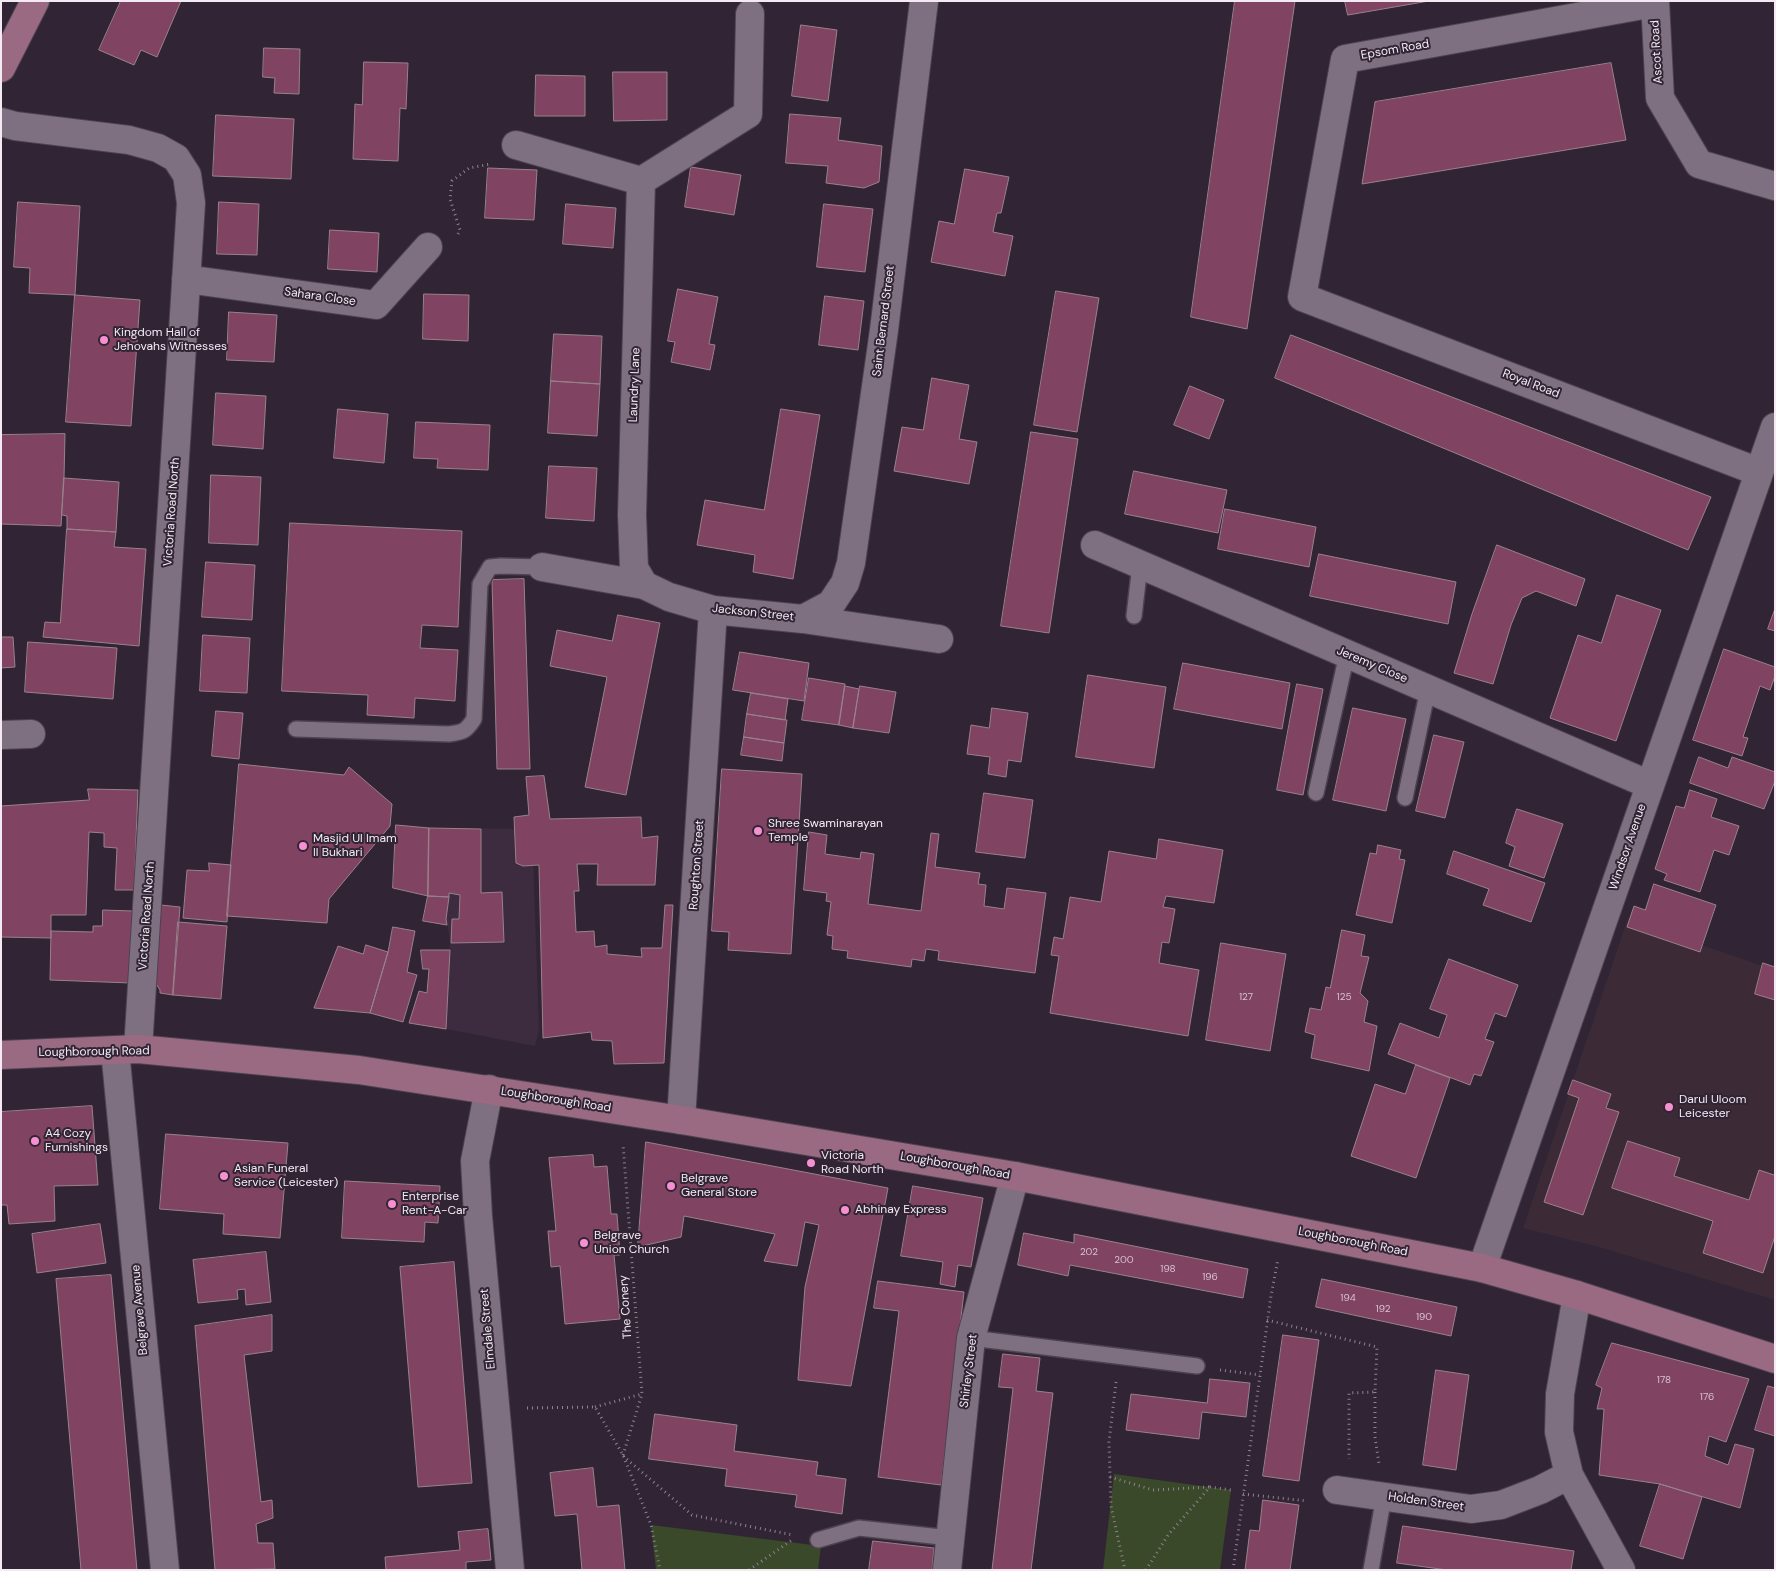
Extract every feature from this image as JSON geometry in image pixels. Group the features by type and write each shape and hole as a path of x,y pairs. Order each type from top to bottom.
{"street":[{"name":"Saint Bernard Street","path":"803,619 831,604 846,583 851,563 885,320 924,1"},
{"path":"1,68 34,2"},
{"name":"Ascot Road","path":"1655,2 1660,98 1699,164 1775,186"},
{"name":"Epsom Road","path":"1302,297 1345,59 1655,2"},
{"path":"516,145 641,181 748,114 750,14"},
{"name":"Victoria Road North","path":"1,122 14,126 129,140 158,148 176,158 188,175 191,203 186,279 127,1050"},
{"name":"Laundry Lane","path":"641,181 632,515 634,568 644,585"},
{"name":"Sahara Close","path":"186,279 376,305 428,247"},
{"name":"Royal Road","path":"1302,297 1759,472"},
{"name":"Windsor Avenue","path":"1482,1268 1775,427"},
{"name":"Jeremy Close","path":"1095,546 1650,785"},
{"name":"Jackson Street","path":"542,567 644,585 669,597 712,610 803,619 939,639"},
{"name":"Roughton Street","path":"680,1120 712,610"},
{"path":"1,736 31,734"},
{"name":"Loughborough Road","path":"1,1055 127,1050 359,1070 620,1110 1015,1176 1482,1268 1576,1295 1775,1359"},
{"name":"Belgrave Avenue","path":"127,1050 164,1570"},
{"name":"Elmdale Street","path":"489,1089 475,1161 478,1216 510,1570"},
{"name":"Shirley Street","path":"946,1570 971,1338 1015,1176"},
{"path":"1576,1295 1560,1394 1559,1432 1569,1475 1621,1570"},
{"name":"Holden Street","path":"1343,1490 1471,1509 1501,1505 1540,1490 1569,1475"}],"lane":[{"path":"1134,616 1140,565"},
{"path":"296,729 449,734 468,729 474,719 480,584 490,567 542,567"},
{"path":"1316,793 1347,654"},
{"path":"1405,798 1428,689"},
{"path":"971,1338 1197,1366"},
{"path":"1371,1570 1384,1496"},
{"path":"818,1540 859,1528 950,1538"}],"path":[{"path":"458,236 460,230 450,200 452,181 474,166 511,162 516,145"},
{"name":"The Conery","path":"620,1110 642,1394"},
{"path":"1233,1570 1267,1320 1285,1229"},
{"path":"1267,1320 1377,1347 1375,1437 1384,1496"},
{"path":"1119,1356 1109,1442 1111,1506 1125,1570"},
{"path":"1197,1366 1260,1375"},
{"path":"1343,1490 1349,1393 1375,1392"},
{"path":"495,1409 595,1407 642,1394"},
{"path":"623,1456 642,1394"},
{"path":"595,1407 623,1456 651,1525 660,1570"},
{"path":"623,1456 692,1515 798,1536 749,1570"},
{"path":"1110,1477 1153,1490 1210,1487 1231,1490"},
{"path":"1146,1570 1168,1535 1210,1487"}],"shaded area":[{"path":"429,828 532,829 539,1030 535,1046 446,1029 450,939"},
{"name":"Darul Uloom Leicester","path":"1628,918 1763,966 1775,986 1775,1300 1599,1247 1523,1228"}],"green space":[{"path":"1114,1474 1231,1490 1220,1570 1103,1570"},
{"path":"651,1525 821,1546 818,1570 656,1570"}],"building":[{"path":"121,1 181,1 157,57 141,50 134,65 99,50"},
{"path":"1235,1 1295,1 1247,329 1191,317"},
{"path":"1345,1 1429,1 1348,15"},
{"path":"801,25 837,30 828,101 792,96"},
{"path":"264,48 300,49 299,94 274,93 275,78 263,77"},
{"path":"364,62 408,63 406,109 400,108 398,161 353,159 355,104 362,105"},
{"path":"1611,63 1626,140 1362,184 1375,102"},
{"path":"613,72 667,72 667,120 614,121"},
{"path":"536,75 585,76 585,116 535,116"},
{"path":"790,114 841,118 838,140 882,146 879,182 864,188 826,183 828,166 786,163"},
{"path":"216,115 294,119 291,179 213,176"},
{"path":"691,167 741,175 734,215 685,207"},
{"path":"488,168 537,170 534,220 485,218"},
{"path":"965,169 1009,177 1001,213 997,213 993,232 1013,236 1005,276 931,262 939,221 954,224"},
{"path":"18,202 80,206 75,295 29,293 30,268 14,267"},
{"path":"219,202 259,204 257,255 217,254"},
{"path":"566,204 616,208 613,248 563,244"},
{"path":"824,204 873,209 865,272 817,267"},
{"path":"330,230 379,233 377,272 328,269"},
{"path":"678,289 718,297 709,344 715,345 710,370 671,362 675,342 668,341"},
{"path":"1056,291 1099,298 1077,432 1034,425"},
{"path":"424,294 469,295 468,341 423,339"},
{"name":"Kingdom Hall of Jehovahs Witnesses","path":"75,295 140,300 131,426 66,422"},
{"path":"825,296 864,301 858,350 819,345"},
{"path":"229,312 277,315 274,362 227,360"},
{"path":"554,334 602,336 600,384 551,381"},
{"path":"1291,335 1711,497 1688,550 1275,378"},
{"path":"932,378 969,385 959,439 977,442 969,484 894,471 902,427 923,430"},
{"path":"551,381 600,384 597,436 548,433"},
{"path":"1190,386 1224,400 1209,439 1174,425"},
{"path":"216,393 266,396 263,449 213,445"},
{"path":"338,409 388,414 384,463 334,458"},
{"path":"781,409 820,415 793,579 753,572 755,555 697,545 705,500 764,510"},
{"path":"416,422 490,425 488,470 437,468 438,459 414,458"},
{"path":"1031,432 1078,439 1049,633 1001,626"},
{"path":"65,434 61,526 1,524 1,435"},
{"path":"549,466 597,468 594,521 546,518"},
{"path":"1134,471 1227,490 1218,533 1125,514"},
{"path":"211,475 261,477 258,545 209,543"},
{"path":"64,478 119,482 116,532 67,529 67,516 62,515"},
{"path":"1225,509 1316,527 1309,567 1218,549"},
{"path":"290,523 462,531 458,627 422,625 420,648 458,650 455,701 415,698 414,718 367,715 368,695 282,691"},
{"path":"67,529 116,532 114,547 146,549 139,646 43,637 45,622 60,623"},
{"path":"1497,545 1585,579 1576,606 1536,591 1522,598 1511,625 1493,684 1454,673 1472,614"},
{"path":"1319,554 1456,582 1448,624 1310,596"},
{"path":"206,562 255,565 252,620 202,617"},
{"path":"524,579 530,769 497,769 492,580"},
{"path":"1617,595 1661,610 1616,741 1550,718 1578,635 1601,643"},
{"path":"1775,609 1775,631 1768,629"},
{"path":"618,615 660,623 626,795 585,787 607,677 550,666 557,630 612,641"},
{"path":"203,635 250,638 247,693 200,691"},
{"path":"1,637 13,637 15,667 1,668"},
{"path":"28,642 117,648 113,699 25,692"},
{"path":"1724,649 1775,667 1775,676 1770,690 1760,686 1743,737 1748,738 1742,756 1693,740"},
{"path":"740,652 809,663 804,701 733,690"},
{"path":"1183,663 1290,683 1282,729 1174,709"},
{"path":"1088,675 1166,687 1154,768 1076,757"},
{"path":"809,678 845,684 839,725 802,720"},
{"path":"1297,684 1323,689 1303,795 1277,790"},
{"path":"845,686 859,689 853,728 839,725"},
{"path":"860,686 896,692 889,733 853,728"},
{"path":"751,693 788,699 785,720 747,714"},
{"path":"992,708 1028,713 1021,762 1008,760 1006,777 988,774 990,757 967,754 971,725 989,728"},
{"path":"1353,708 1406,719 1386,811 1333,800"},
{"path":"216,711 243,713 239,759 212,756"},
{"path":"747,714 787,720 784,743 744,737"},
{"path":"1434,735 1464,742 1445,818 1416,811"},
{"path":"744,737 784,743 782,761 741,755"},
{"path":"1699,757 1728,768 1732,757 1775,772 1775,781 1764,809 1690,783"},
{"name":"Masjid Ul Imam Il Bukhari","path":"239,764 344,775 349,767 392,804 390,826 329,899 327,923 227,916"},
{"name":"Shree Swaminarayan Temple","path":"722,769 802,774 791,954 728,950 729,932 712,931"},
{"path":"544,776 550,819 641,817 642,838 658,836 655,885 597,885 598,864 577,864 579,891 574,891 576,932 594,931 595,947 607,945 607,954 642,957 641,948 662,948 665,905 673,905 664,1063 614,1064 612,1041 592,1040 591,1032 543,1038 539,865 523,866 516,863 514,817 529,815 526,777"},
{"path":"88,789 138,790 134,890 115,890 117,848 104,847 104,833 89,832 86,915 51,915 51,938 1,937 1,806 89,800"},
{"path":"1690,790 1717,799 1711,817 1739,826 1729,855 1714,850 1700,892 1664,880 1667,874 1655,869 1676,806 1684,808"},
{"path":"984,793 1033,800 1025,858 976,852"},
{"path":"1517,809 1563,824 1544,878 1509,866 1515,847 1506,843"},
{"path":"396,825 429,828 428,896 393,888"},
{"path":"429,828 481,829 481,893 502,892 504,942 451,943 452,919 459,919 460,895 449,893 449,897 428,896"},
{"path":"809,832 827,835 825,854 860,859 861,852 874,854 868,904 921,911 931,833 939,834 935,867 980,873 978,884 986,885 984,906 1004,909 1007,888 1046,893 1035,973 938,960 939,951 926,949 924,961 912,959 911,967 847,958 848,951 832,949 833,936 827,935 831,902 826,901 827,893 804,890"},
{"path":"1159,839 1223,850 1214,903 1166,896 1163,907 1175,909 1169,943 1162,942 1159,963 1199,970 1188,1036 1050,1013 1059,956 1051,955 1054,937 1063,939 1070,897 1101,902 1109,851 1156,859"},
{"path":"1378,845 1401,850 1399,859 1405,860 1392,923 1356,915 1370,853 1376,854"},
{"path":"1454,851 1545,883 1531,922 1483,905 1489,889 1447,874"},
{"path":"209,863 231,865 227,922 183,918 187,870 209,871"},
{"path":"1654,884 1716,905 1700,952 1627,927 1634,906 1645,910"},
{"path":"428,896 449,897 447,925 423,921"},
{"path":"161,905 180,907 173,995 160,993 155,982"},
{"path":"103,910 133,911 131,983 50,980 51,931 93,932 93,926 102,926"},
{"path":"178,922 227,926 221,999 173,995"},
{"path":"393,927 415,931 407,972 417,975 403,1022 370,1013 388,952"},
{"path":"1342,930 1365,935 1361,956 1369,957 1360,993 1368,1001 1364,1022 1377,1026 1369,1071 1311,1058 1315,1035 1305,1032 1310,1008 1321,1010 1326,987 1330,988"},
{"path":"1221,943 1286,954 1270,1051 1206,1040"},
{"path":"366,945 388,952 370,1013 314,1008 338,946 363,954"},
{"path":"421,950 450,950 446,1029 409,1023 419,991 427,993 429,969 423,969"},
{"path":"1449,959 1518,985 1506,1017 1495,1013 1485,1039 1494,1042 1481,1076 1474,1074 1470,1085 1388,1054 1400,1023 1439,1038 1447,1015 1430,1009"},
{"path":"1763,963 1775,967 1775,1000 1755,994"},
{"path":"1416,1065 1450,1078 1416,1178 1351,1156 1375,1084 1405,1094"},
{"path":"1573,1080 1611,1094 1606,1108 1619,1112 1583,1215 1544,1202 1579,1098 1568,1094"},
{"path":"92,1106 98,1185 54,1186 55,1221 9,1224 7,1205 1,1205 1,1112"},
{"name":"Asian Funeral Service (Leicester)","path":"166,1134 288,1143 280,1238 223,1234 224,1214 160,1209"},
{"path":"1628,1141 1680,1158 1674,1176 1749,1200 1759,1170 1775,1174 1775,1236 1763,1273 1703,1253 1713,1221 1612,1188"},
{"path":"646,1142 888,1188 851,1386 798,1380 805,1287 819,1225 805,1222 797,1266 764,1261 775,1234 684,1216 681,1237 638,1247"},
{"name":"Belgrave Union Church","path":"593,1155 594,1167 607,1166 611,1214 617,1214 620,1255 614,1255 620,1319 565,1324 560,1266 551,1267 548,1231 556,1231 549,1158"},
{"name":"Enterprise Rent-A-Car","path":"345,1181 440,1186 438,1223 425,1222 424,1242 342,1238"},
{"path":"913,1186 983,1198 971,1267 958,1265 955,1287 940,1284 943,1262 901,1256"},
{"path":"100,1224 106,1263 37,1273 32,1234"},
{"path":"1024,1233 1074,1243 1074,1234 1248,1269 1243,1298 1070,1265 1068,1276 1018,1265"},
{"path":"266,1252 271,1302 246,1305 245,1289 237,1290 238,1299 198,1303 193,1260"},
{"path":"454,1262 472,1483 418,1487 400,1267"},
{"path":"111,1275 137,1570 81,1570 56,1279"},
{"path":"1322,1279 1457,1307 1451,1336 1316,1307"},
{"path":"878,1281 964,1292 941,1485 878,1477 899,1311 874,1308"},
{"path":"272,1315 272,1351 244,1355 261,1502 272,1500 273,1518 256,1524 258,1543 273,1543 275,1569 215,1570 195,1326"},
{"path":"1283,1335 1319,1340 1299,1481 1263,1476"},
{"path":"1612,1343 1749,1379 1726,1442 1709,1436 1705,1456 1728,1465 1735,1444 1754,1449 1740,1508 1660,1484 1599,1475 1604,1409 1597,1409 1602,1388 1596,1385"},
{"path":"1003,1354 1040,1358 1036,1391 1053,1393 1031,1570 992,1570 1013,1388 999,1387"},
{"path":"1436,1370 1469,1375 1456,1470 1423,1465"},
{"path":"1210,1379 1250,1383 1246,1417 1202,1412 1199,1439 1126,1430 1131,1394 1207,1403"},
{"path":"1768,1386 1775,1388 1775,1436 1755,1430"},
{"path":"655,1414 737,1425 734,1451 818,1462 816,1475 846,1479 842,1514 795,1507 797,1495 725,1486 727,1469 649,1459"},
{"path":"593,1468 597,1507 619,1505 625,1570 582,1570 577,1514 555,1516 550,1473"},
{"path":"1660,1484 1702,1497 1683,1559 1640,1546"},
{"path":"1263,1500 1299,1505 1290,1570 1245,1570 1250,1530 1259,1531"},
{"path":"1403,1526 1574,1551 1571,1570 1447,1570 1397,1563"},
{"path":"488,1529 491,1560 466,1562 466,1570 386,1570 385,1557 460,1550 458,1532"},
{"path":"873,1541 934,1548 932,1570 869,1570"}],"place":[{"name":"Kingdom Hall of Jehovahs Witnesses","path":"104,340"},
{"name":"Shree Swaminarayan Temple","path":"758,831"},
{"name":"Masjid Ul Imam Il Bukhari","path":"303,846"},
{"name":"Darul Uloom Leicester","path":"1669,1107"},
{"name":"A4 Cozy Furnishings","path":"35,1141"},
{"name":"Victoria Road North","path":"811,1163"},
{"name":"Asian Funeral Service (Leicester)","path":"224,1176"},
{"name":"Belgrave General Store","path":"671,1186"},
{"name":"Enterprise Rent-A-Car","path":"392,1204"},
{"name":"Abhinay Express","path":"845,1210"},
{"name":"Belgrave Union Church","path":"584,1243"}]}
